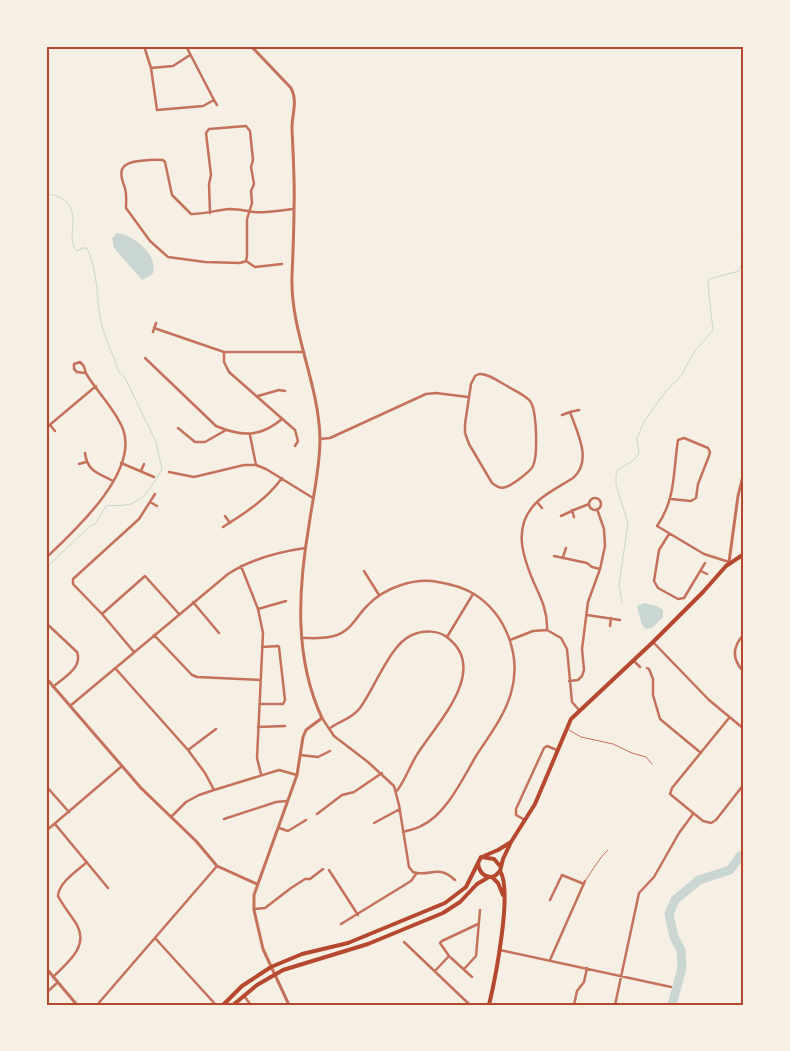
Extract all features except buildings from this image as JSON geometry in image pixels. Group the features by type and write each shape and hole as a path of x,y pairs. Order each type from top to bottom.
{"main road":[{"path":"233,1005 274,974 292,966 340,954 430,919 460,902 477,884 491,877 500,869 511,842 526,820 571,719 653,642 729,562 744,554"},
{"path":"223,1005 242,986 271,966 302,954 348,943 445,903 466,887 481,857 511,842"},
{"path":"481,857 494,859 504,881 500,950 490,1005"},
{"path":"478,863 480,872 498,883 504,897"}],"street":[{"path":"144,46 151,68 157,110 203,106 214,100"},
{"path":"186,46 217,104"},
{"path":"251,46 291,88 294,96 292,122 294,209 292,286 296,318 316,400 320,440 302,570 301,638 308,681 322,718 329,729 346,746 382,774 394,786 400,809 409,867 416,874 436,871 446,873 455,880"},
{"path":"151,68 173,66 190,56"},
{"path":"210,213 209,184 211,175 206,133 209,129 246,126 250,131 254,160 251,167 254,184 251,191 252,203 247,219 246,261"},
{"path":"282,264 255,267 246,261 232,263 205,262 168,257 150,241 128,213 125,188 122,180 122,168 126,163 163,160 172,195 191,214 228,210 294,209"},
{"path":"153,332 156,323"},
{"path":"154,328 224,352 304,352"},
{"path":"224,352 224,362 229,372 295,430 298,435 295,446"},
{"path":"144,358 150,366 210,422 226,430 250,435 260,433 274,426 282,419"},
{"path":"46,558 86,520 102,500 121,463 125,447 122,428 96,386 85,373 83,365 80,362 74,364 74,369 77,372 85,373"},
{"path":"479,374 483,374 523,395 532,405 536,460 530,471 506,487 498,487 492,483 467,440 465,424 469,397 472,380 479,374"},
{"path":"46,428 96,386"},
{"path":"258,396 279,390 285,391"},
{"path":"320,440 330,438 426,394 436,393 469,397"},
{"path":"562,415 578,410"},
{"path":"547,630 547,616 543,602 523,555 522,533 529,513 537,502 573,478 580,469 583,457 582,450 570,412"},
{"path":"50,425 55,431"},
{"path":"178,428 195,442 200,443 226,430"},
{"path":"250,435 256,464"},
{"path":"671,499 692,501 696,498 698,484 710,452 708,448 684,438 678,440 671,499 657,526 704,554 729,562 738,496 744,472"},
{"path":"85,453 86,462 94,471 113,481"},
{"path":"79,464 86,462"},
{"path":"121,463 154,477"},
{"path":"140,472 144,464"},
{"path":"169,472 194,477 256,464 313,498"},
{"path":"223,527 260,502 272,492 282,478"},
{"path":"134,652 102,614 73,584 73,579 136,522 155,494"},
{"path":"561,516 589,504 590,500 594,498 599,499 601,505 598,509 606,538 600,569 588,602 582,649 584,670 578,680 569,681"},
{"path":"150,502 157,506"},
{"path":"537,502 542,508"},
{"path":"589,504 592,509 598,509"},
{"path":"572,510 574,517"},
{"path":"225,516 230,523"},
{"path":"669,534 659,550 654,581 656,586 678,599 684,598 705,563"},
{"path":"70,706 193,602 241,566 269,556 305,548"},
{"path":"563,557 566,548"},
{"path":"554,556 600,569"},
{"path":"241,566 258,609 262,626 257,758 261,774"},
{"path":"364,571 379,595"},
{"path":"701,571 706,574"},
{"path":"102,614 145,576 179,614"},
{"path":"301,638 326,638 345,631 379,595 405,584 435,581 462,588 484,602 495,613 510,640 515,660 515,679 506,708 448,802 422,826 403,832"},
{"path":"447,637 473,594"},
{"path":"258,609 286,600"},
{"path":"193,602 219,633"},
{"path":"587,615 620,620"},
{"path":"610,626 611,618"},
{"path":"46,623 77,652 79,657 77,666 53,687"},
{"path":"510,640 533,630 547,630 556,635 565,644 572,702 579,710"},
{"path":"329,729 349,718 360,708 393,652 402,641 419,632 434,632 447,637 463,655 465,669 463,682 396,792"},
{"path":"744,634 739,640 734,655 736,664 744,672"},
{"path":"154,635 192,675 197,677 260,680"},
{"path":"653,642 709,700 744,730"},
{"path":"260,704 283,704 285,700 279,647 262,647"},
{"path":"633,660 640,667"},
{"path":"115,668 188,750 205,773 214,790"},
{"path":"647,668 653,679 652,695 660,719 701,753"},
{"path":"46,678 140,788 196,841 217,866 257,884"},
{"path":"289,1005 262,944 254,909 254,895 277,827 289,801 297,775 304,734 322,718"},
{"path":"730,718 670,791 670,794 707,823 716,820 744,784"},
{"path":"258,727 285,726"},
{"path":"188,750 216,729"},
{"path":"526,820 516,815 516,809 544,748 547,746 557,750"},
{"path":"300,755 318,758 330,751"},
{"path":"46,831 122,766"},
{"path":"171,817 186,802 199,795 261,774 279,770 297,775"},
{"path":"317,814 342,795 354,792 382,774"},
{"path":"46,786 69,812"},
{"path":"224,819 276,802 289,801"},
{"path":"374,823 400,809"},
{"path":"615,1005 640,893 654,877 679,834 694,814"},
{"path":"277,827 288,831 306,820"},
{"path":"54,824 108,888"},
{"path":"53,977 74,956 80,946 78,927 58,896 58,890 87,862"},
{"path":"97,1005 217,866"},
{"path":"254,909 265,908 291,888 323,869"},
{"path":"329,870 358,914"},
{"path":"341,924 411,881 416,874"},
{"path":"550,900 562,875 584,882 582,892 550,960"},
{"path":"464,969 476,956 480,910"},
{"path":"472,977 449,956 440,944 442,941 478,924"},
{"path":"155,938 216,1005"},
{"path":"404,942 470,1005"},
{"path":"500,950 672,987"},
{"path":"435,971 449,956"},
{"path":"46,968 77,1005"},
{"path":"574,1005 577,992 584,982 586,968"},
{"path":"46,993 57,983"},
{"path":"244,996 251,1005"}],"lane":[{"path":"566,728 581,737 614,744 632,753 646,757 652,764"},
{"path":"584,882 608,850"}],"shaded area":[{"path":"117,233 130,237 149,254 154,268 152,275 142,280 114,248 112,238"},
{"path":"644,603 657,606 663,610 663,617 652,628 646,629 642,625 637,606"}],"waterway":[{"path":"46,195 54,195 68,204 73,217 72,239 74,246 77,251 87,248 91,257 103,331 119,372 125,378 156,442 162,470 147,492 138,500 126,505 106,506 95,524 90,526 46,568"},
{"path":"744,237 741,238 744,242"},
{"path":"622,602 619,585 628,523 616,485 616,475 618,470 634,460 639,453 637,438 645,420 665,392 681,376 694,352 713,330 708,286 709,279 739,271 744,258"},
{"path":"672,1005 682,968 681,950 674,937 669,914 675,900 699,880 730,870 740,856 744,855"}]}
